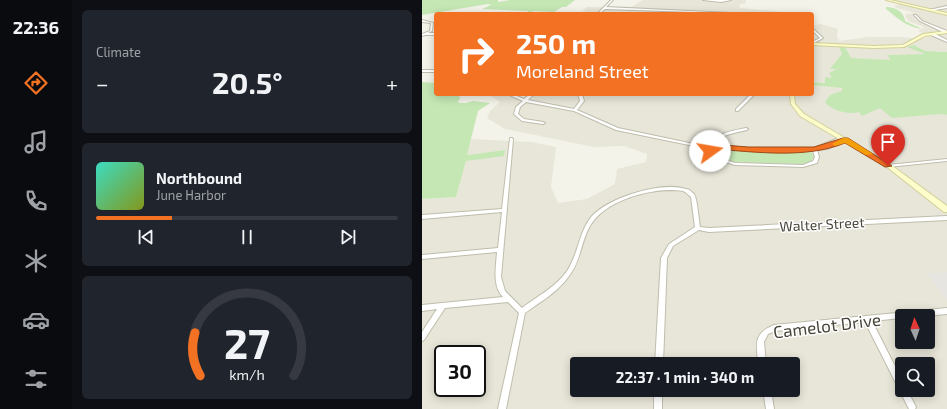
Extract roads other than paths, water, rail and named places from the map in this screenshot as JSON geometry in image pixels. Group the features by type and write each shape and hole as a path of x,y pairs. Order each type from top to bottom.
{"street":[{"path":"600,12 612,0"},
{"path":"704,0 730,0"},
{"path":"887,0 947,14"},
{"path":"930,10 946,7"},
{"path":"604,8 720,12"},
{"path":"916,15 922,21 947,32"},
{"path":"422,21 432,24 430,31 424,34"},
{"path":"814,31 822,38 814,42"},
{"path":"814,43 874,47 902,46 910,44 924,35 947,32"},
{"path":"932,34 947,41"},
{"path":"422,71 434,71"},
{"path":"514,96 525,100 576,110 617,129 689,144 748,149 814,150 826,148 843,139"},
{"path":"530,96 517,109 518,116 523,120 543,123"},
{"path":"576,110 582,101 581,96"},
{"path":"736,110 751,96"},
{"path":"792,96 794,106 802,115 888,166 947,210"},
{"path":"746,129 719,137 713,142 710,151 714,157 722,161 735,164 803,166 812,164 817,160 814,150"},
{"path":"511,139 498,277 502,292 522,312"},
{"path":"888,166 947,160"},
{"path":"502,409 522,312 546,295 566,276 578,256 589,223 600,211 613,202 636,194 668,189 686,190 693,196 698,228 671,244 664,262 659,357"},
{"path":"422,217 504,210"},
{"name":"Walter Street","path":"698,228 710,230 947,218"},
{"path":"422,257 500,250"},
{"path":"422,308 509,299"},
{"path":"422,338 443,306"},
{"name":"Camelot Drive","path":"761,357 760,341 764,334 770,330 947,311"},
{"path":"867,319 895,373"},
{"path":"658,397 658,409"},
{"path":"768,397 770,409"},
{"path":"907,397 912,407"}]}
